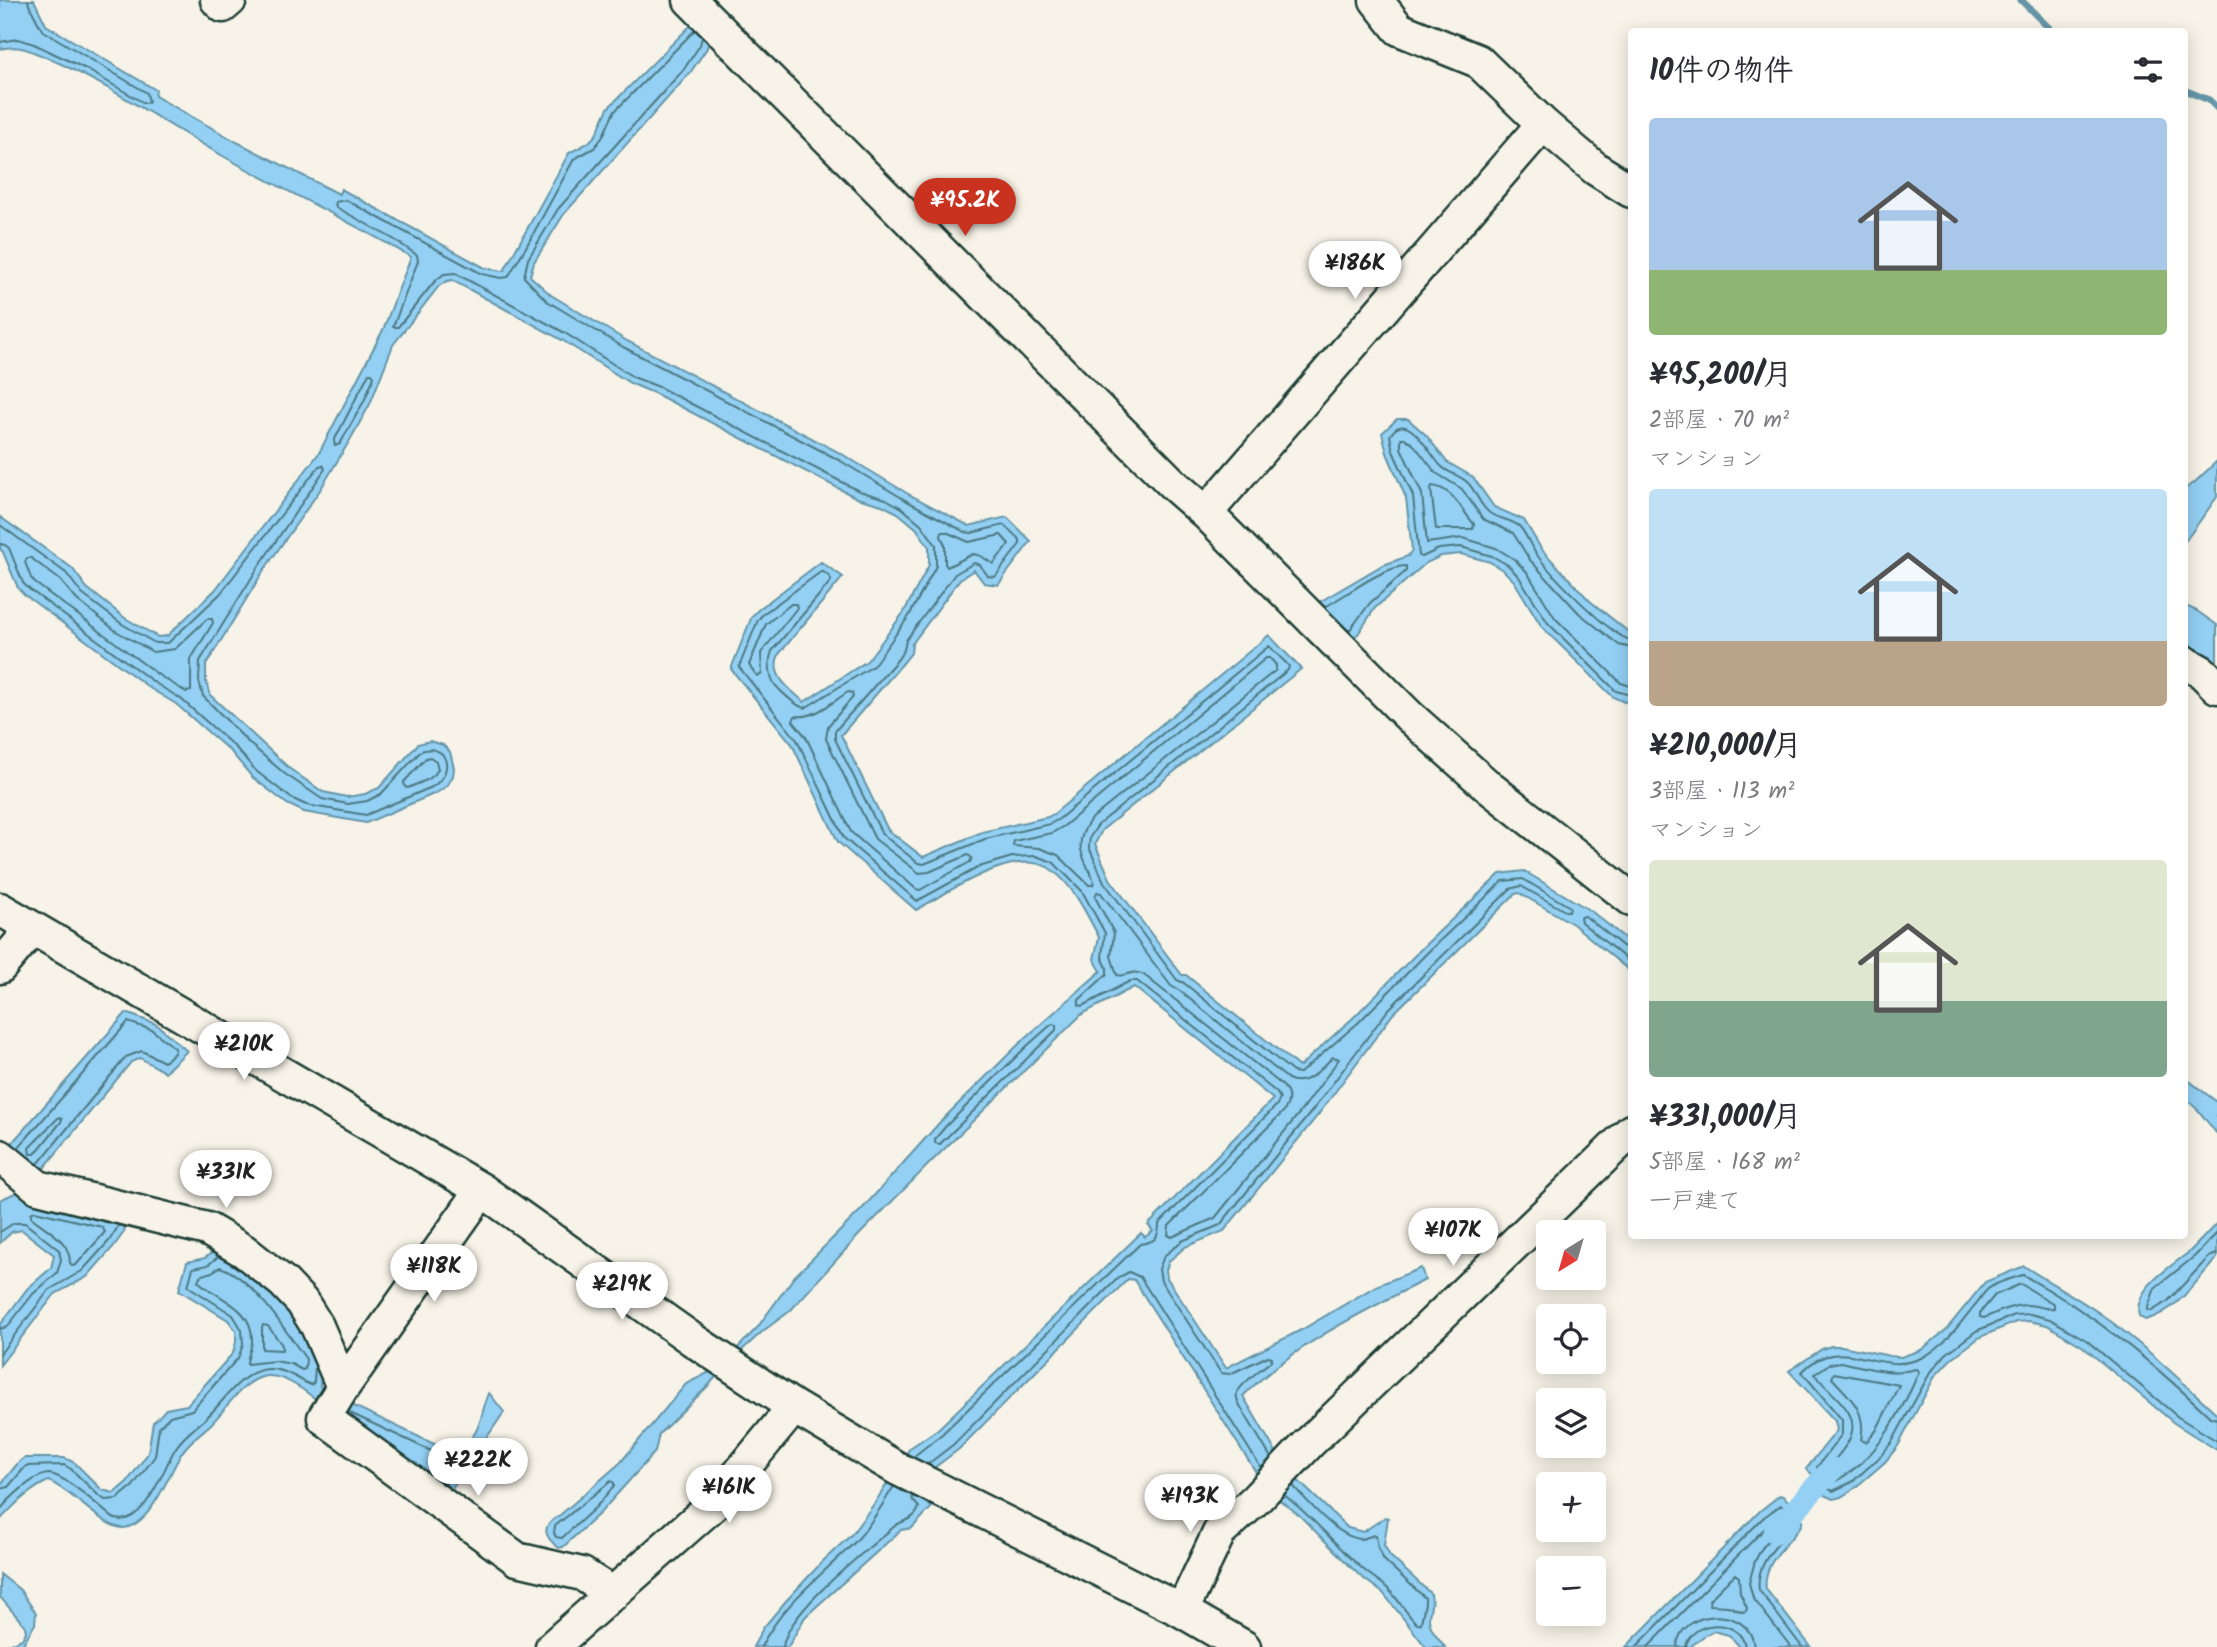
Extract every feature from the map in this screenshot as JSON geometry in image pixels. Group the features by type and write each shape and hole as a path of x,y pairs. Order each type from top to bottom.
{"street":[{"path":"217,0 223,6 230,0"},
{"path":"691,0 1174,485 1206,513 1409,716 1490,788 1628,897"},
{"path":"1376,0 1399,29 1478,61 1543,124 1595,169 1628,189"},
{"path":"1206,513 1543,124"},
{"path":"2188,664 2202,672 2217,687"},
{"path":"0,909 482,1190 692,1340 794,1407 898,1469 1182,1611 1244,1647"},
{"path":"0,967 33,928"},
{"path":"1182,1611 1219,1533 1628,1133"},
{"path":"0,1156 38,1187 207,1229 244,1251 283,1282 302,1302 317,1326 343,1387"},
{"path":"482,1190 343,1387 324,1419 517,1559 582,1574 613,1594"},
{"path":"552,1647 714,1504 794,1407"}],"water":[{"path":"0,0 34,0 46,25 156,90 155,96 339,194 341,189 485,268 504,271 569,153 588,143 596,135 608,108 692,24 709,38 707,48 690,73 564,214 534,262 530,276 551,295 627,341 842,454 910,495 969,526 1007,517 1031,541 998,585 984,583 974,570 960,579 912,644 911,653 841,735 888,830 923,857 982,832 1048,817 1269,635 1301,669 1102,830 1095,844 1110,879 1182,975 1186,975 1299,1067 1500,874 1524,871 1591,911 1628,941 1628,970 1573,924 1519,893 1515,894 1393,1014 1318,1115 1224,1231 1185,1247 1169,1261 1166,1270 1167,1278 1226,1368 1303,1329 1376,1286 1421,1268 1425,1280 1306,1345 1243,1396 1291,1474 1348,1528 1363,1532 1385,1517 1388,1518 1384,1545 1390,1556 1431,1594 1429,1621 1445,1647 1426,1647 1383,1593 1359,1575 1298,1514 1277,1498 1257,1474 1134,1280 1128,1279 959,1449 934,1468 918,1497 932,1507 912,1528 901,1530 805,1617 788,1647 753,1647 763,1628 785,1602 852,1534 910,1448 938,1429 1141,1233 1145,1237 1153,1231 1148,1225 1273,1099 1134,987 1082,1014 859,1235 790,1311 730,1361 659,1434 655,1452 601,1512 563,1547 559,1548 550,1539 546,1531 549,1524 620,1463 686,1384 708,1373 729,1357 757,1328 794,1277 863,1208 941,1121 1022,1041 1101,971 1094,959 1099,937 1067,884 1052,870 1037,864 1020,863 982,874 916,910 838,842 792,744 731,669 752,616 821,562 843,577 779,654 779,675 787,687 804,702 867,661 904,612 929,565 929,547 916,528 898,513 857,498 630,383 562,340 452,280 439,286 393,345 370,404 350,440 320,490 264,570 206,665 206,681 210,695 290,769 323,792 347,797 379,788 418,744 430,741 443,745 450,752 454,768 447,786 366,823 304,812 287,804 252,777 232,753 176,704 151,689 25,595 18,588 0,549 0,517 72,568 87,588 125,618 158,637 167,636 215,590 319,453 383,330 411,257 223,156 80,73 23,48 0,49"},
{"path":"1397,419 1408,419 1426,435 1447,462 1473,477 1494,507 1524,520 1542,550 1590,601 1628,632 1628,701 1613,697 1542,627 1514,581 1504,571 1490,562 1461,554 1441,556 1426,563 1375,608 1358,634 1346,642 1318,646 1311,643 1296,624 1316,604 1381,566 1408,556 1412,550 1406,498 1387,453 1382,433"},
{"path":"2217,461 2217,497 2188,537 2188,487"},
{"path":"2188,607 2217,625 2217,665 2188,643"},
{"path":"126,1013 156,1024 187,1051 165,1072 140,1058 131,1062 35,1179 4,1152"},
{"path":"2188,1080 2217,1102 2217,1134 2188,1101"},
{"path":"19,1191 127,1217 124,1232 114,1246 87,1277 55,1294 0,1365 0,1325 27,1289 51,1268 54,1255 22,1230 12,1232 0,1243 0,1200"},
{"path":"2217,1223 2217,1258 2185,1295 2167,1310 2145,1320 2139,1316 2138,1306 2147,1288 2189,1252"},
{"path":"219,1247 269,1282 323,1355 320,1386 339,1399 453,1453 475,1433 489,1393 504,1412 447,1496 302,1389 283,1379 267,1376 247,1385 188,1445 151,1509 134,1525 124,1528 107,1523 48,1481 28,1493 0,1520 0,1485 24,1458 65,1458 75,1463 102,1490 114,1493 127,1482 148,1453 153,1422 166,1409 187,1405 233,1353 236,1331 228,1320 179,1290 187,1262 205,1258"},
{"path":"2024,1266 2117,1326 2217,1414 2217,1450 2174,1423 2082,1346 2047,1325 2029,1321 2016,1322 1980,1337 1951,1359 1935,1376 1898,1446 1885,1462 1856,1487 1833,1499 1810,1489 1813,1475 1806,1469 1837,1430 1835,1421 1789,1371 1831,1346 1901,1357 1921,1350 1946,1330 1985,1282"},
{"path":"1780,1495 1802,1518 1802,1524 1772,1562 1766,1579 1766,1589 1811,1647 1740,1647 1729,1635 1713,1631 1690,1647 1626,1647 1760,1511"},
{"path":"0,1574 20,1590 36,1613 35,1624 21,1647 3,1647 22,1639 26,1632 25,1626 0,1597"}],"waterway":[{"path":"2021,0 2049,28"},
{"path":"2188,92 2209,100 2217,108"},
{"path":"1775,1532 1832,1469"}]}
